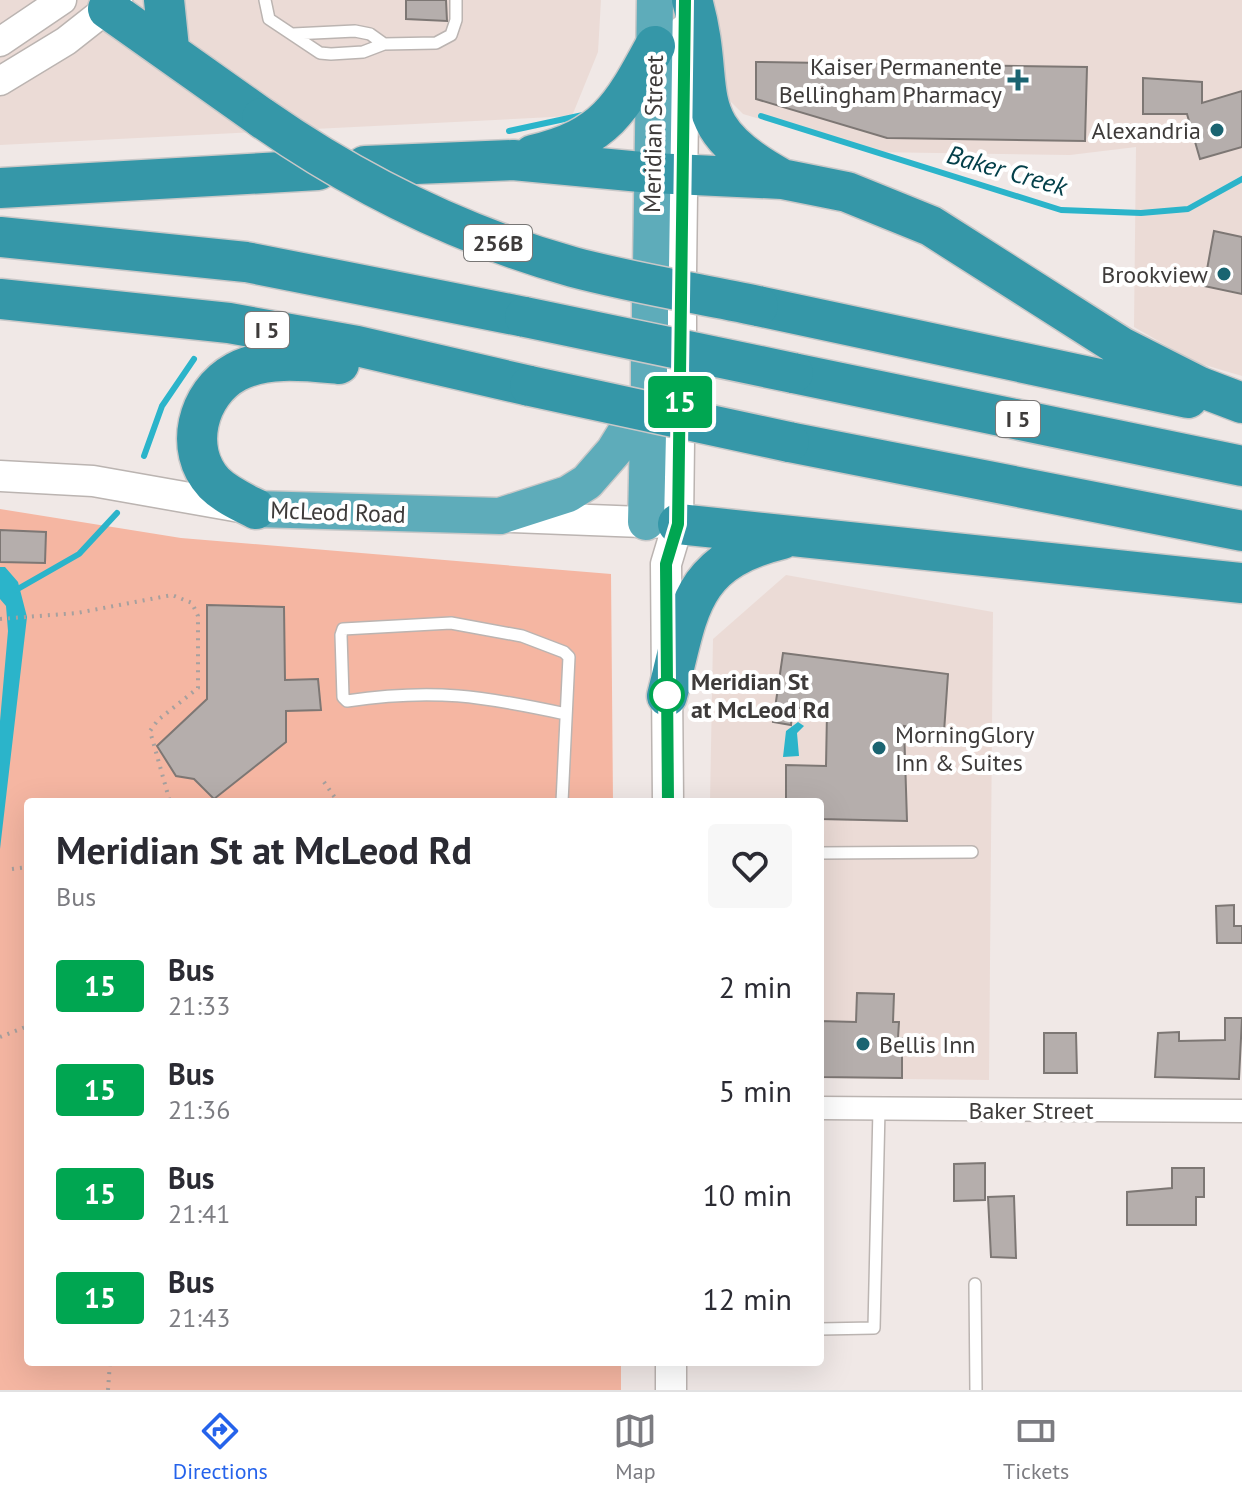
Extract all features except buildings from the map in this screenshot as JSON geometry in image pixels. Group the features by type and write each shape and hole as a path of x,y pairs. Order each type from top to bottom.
{"highway":[{"path":"164,0 169,48"},
{"name":"Meridian Street","path":"655,0 655,46 668,173 663,336"},
{"path":"692,0 702,35 702,75 712,118 740,154 782,179"},
{"name":"256B","path":"102,9 169,48 262,118 375,189 475,235 575,267 1242,410"},
{"path":"513,160 562,148 597,130 625,101 655,46"},
{"path":"365,166 513,160 782,179 847,192 917,219 979,254 1121,347 1173,375 1242,403"},
{"path":"0,188 318,170"},
{"name":"I 5","path":"0,237 246,262 1242,466"},
{"name":"I 5","path":"0,299 229,323 357,346 789,442 1242,531"},
{"path":"256,509 212,481 197,448 197,429 210,395 236,372 258,364 294,361 530,386"},
{"path":"500,516 568,494 587,482 606,462 651,435 662,523 1242,583"},
{"name":"McLeod Road","path":"256,509 500,516"},
{"path":"667,696 689,614 710,576 737,552 797,535"}],"main road":[{"name":"Meridian Street","path":"668,173 685,0"},
{"name":"McLeod Road","path":"0,476 93,481 213,505 256,509"},
{"name":"McLeod Road","path":"500,516 662,523"},
{"path":"662,523 666,564 668,798"},
{"path":"671,1366 671,1390"}],"street":[{"path":"0,42 61,0 102,9"},
{"path":"0,81 102,9"},
{"name":"Baker Street","path":"824,1108 1242,1111"}],"lane":[{"path":"265,0 269,19 320,53 363,52 384,44 436,43 451,35 456,20 456,0"},
{"path":"292,34 355,31 370,34 384,44"},
{"path":"562,798 569,657 522,636 451,623 343,629 343,697 347,701 404,693 436,693 489,697 566,714"},
{"path":"824,853 972,852"},
{"path":"824,1329 874,1328 879,1109"},
{"path":"975,1284 976,1390"}],"path":[{"path":"0,619 33,618 156,596 172,595 192,603 198,616 198,688 158,720 150,731 169,798"},
{"path":"324,782 335,798"},
{"path":"12,869 24,868"},
{"path":"0,1037 24,1028"},
{"path":"108,1390 110,1366"}],"shaded area":[{"path":"0,0 601,0 598,52 572,116 0,145"},
{"path":"714,0 1242,0 1242,376 1195,362 1134,327 1136,147 1070,155 872,152 743,114 725,96 713,36"},
{"path":"0,509 181,538 611,574 613,798 24,798 24,1366 621,1366 621,1390 0,1390"},
{"path":"786,575 993,612 989,1080 824,1078 824,798 710,798 713,639"}],"water":[{"path":"0,567 5,567 18,582 27,617 0,849 0,721 8,631 6,606 0,599"},
{"path":"798,722 804,726 797,733 799,756 783,757 786,731"}],"waterway":[{"name":"Baker Creek","path":"509,131 583,115"},
{"name":"Baker Creek","path":"761,116 1061,210 1141,213 1188,209 1242,179"},
{"name":"Baker Creek","path":"144,456 162,406 194,359"},
{"name":"Baker Creek","path":"16,590 79,554 117,513"}],"bus line":[{"name":"15","path":"668,798 666,564 678,524 685,0"}],"place":[{"name":"Kaiser Permanente Bellingham Pharmacy","path":"1018,80"},
{"name":"Alexandria","path":"1217,130"},
{"name":"Brookview","path":"1224,274"},
{"name":"Meridian St at McLeod Rd","path":"667,695"},
{"name":"MorningGlory Inn & Suites","path":"879,748"},
{"name":"Bellis Inn","path":"863,1044"}]}
